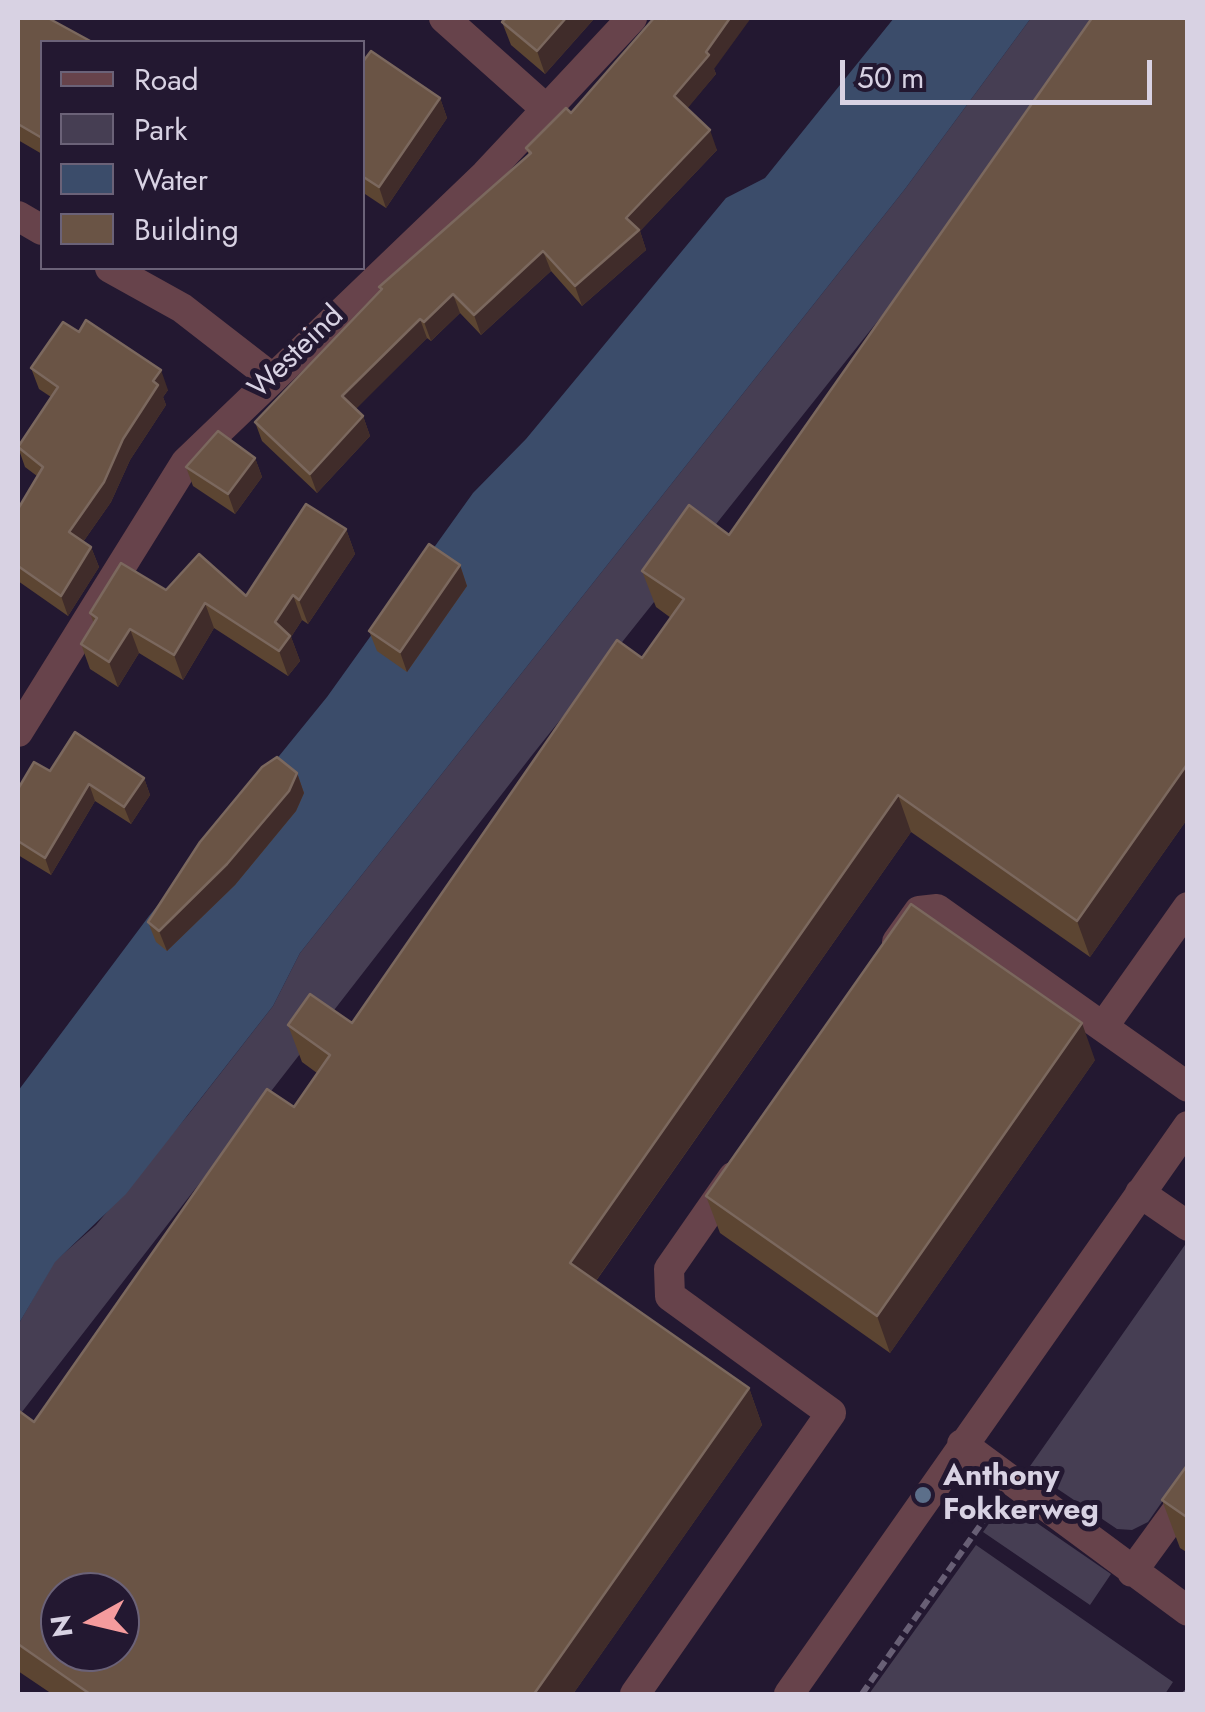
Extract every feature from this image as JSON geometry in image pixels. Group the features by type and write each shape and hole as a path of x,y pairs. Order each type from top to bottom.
{"street":[{"path":"444,18 546,109"},
{"name":"Westeind","path":"18,732 186,462 486,175 632,18"},
{"path":"18,216 40,229"},
{"path":"114,270 182,308 271,377"},
{"path":"1103,1027 1188,908"},
{"path":"885,960 919,911 937,909 1188,1087"},
{"path":"789,1694 962,1444 1185,1135"},
{"path":"635,1694 831,1413 670,1296 669,1269 748,1155"},
{"path":"1140,1193 1188,1226"},
{"path":"962,1444 1188,1611"},
{"path":"1132,1572 1188,1494"}],"path":[{"path":"862,1694 1010,1482"}],"green space":[{"path":"1031,18 1094,18 955,224 533,754 18,1417 18,1325 54,1262 96,1225 188,1115 273,1006 300,953 905,189"},
{"path":"1187,1242 1187,1466 1148,1522 1132,1530 1117,1529 1028,1469"},
{"path":"1005,1501 1111,1574 1090,1605 983,1532"},
{"path":"976,1545 1173,1682 1165,1694 869,1694"}],"water":[{"path":"894,18 1031,18 905,189 300,953 273,1006 126,1194 55,1262 18,1325 18,1091 149,916 327,697 473,493 526,439 726,198 765,178"}],"building":[{"path":"18,18 48,18 88,40 40,40 40,137 18,124"},
{"path":"506,18 566,18 537,51 502,22"},
{"path":"654,18 730,18 706,52 709,55 674,96 710,130 626,218 639,230 575,286 543,251 474,315 453,294 424,322 420,319 342,396 363,416 310,474 255,422 382,289 379,287 531,153 526,148 566,108 571,113"},
{"path":"1092,18 1188,18 1188,763 1077,921 898,795 570,1263 749,1388 534,1694 90,1694 58,1672 140,1672 140,1572 40,1572 40,1659 18,1644 19,1411 34,1422 267,1089 294,1107 330,1055 288,1025 310,994 352,1023 617,640 642,658 684,599 642,571 689,505 729,535"},
{"path":"371,51 440,98 379,187 365,178 365,59"},
{"path":"86,320 161,370 153,381 158,385 123,439 104,482 69,532 91,547 61,596 18,566 18,509 43,467 18,447 58,387 31,368 63,322 79,332"},
{"path":"218,431 255,458 228,494 186,467"},
{"path":"306,504 346,529 299,600 293,595 275,622 290,636 279,651 205,603 174,655 130,629 109,662 81,644 97,618 90,613 121,563 166,590 199,554 246,596"},
{"path":"429,544 460,565 400,652 369,631"},
{"path":"75,732 144,778 124,807 89,784 45,858 18,841 18,789 34,762 50,771"},
{"path":"277,757 297,773 289,791 227,864 159,931 148,922 200,842 262,767"},
{"path":"911,904 1082,1023 877,1316 706,1196"},
{"path":"1188,1464 1188,1518 1162,1500"}],"place":[{"name":"Anthony Fokkerweg","path":"923,1495"}]}
